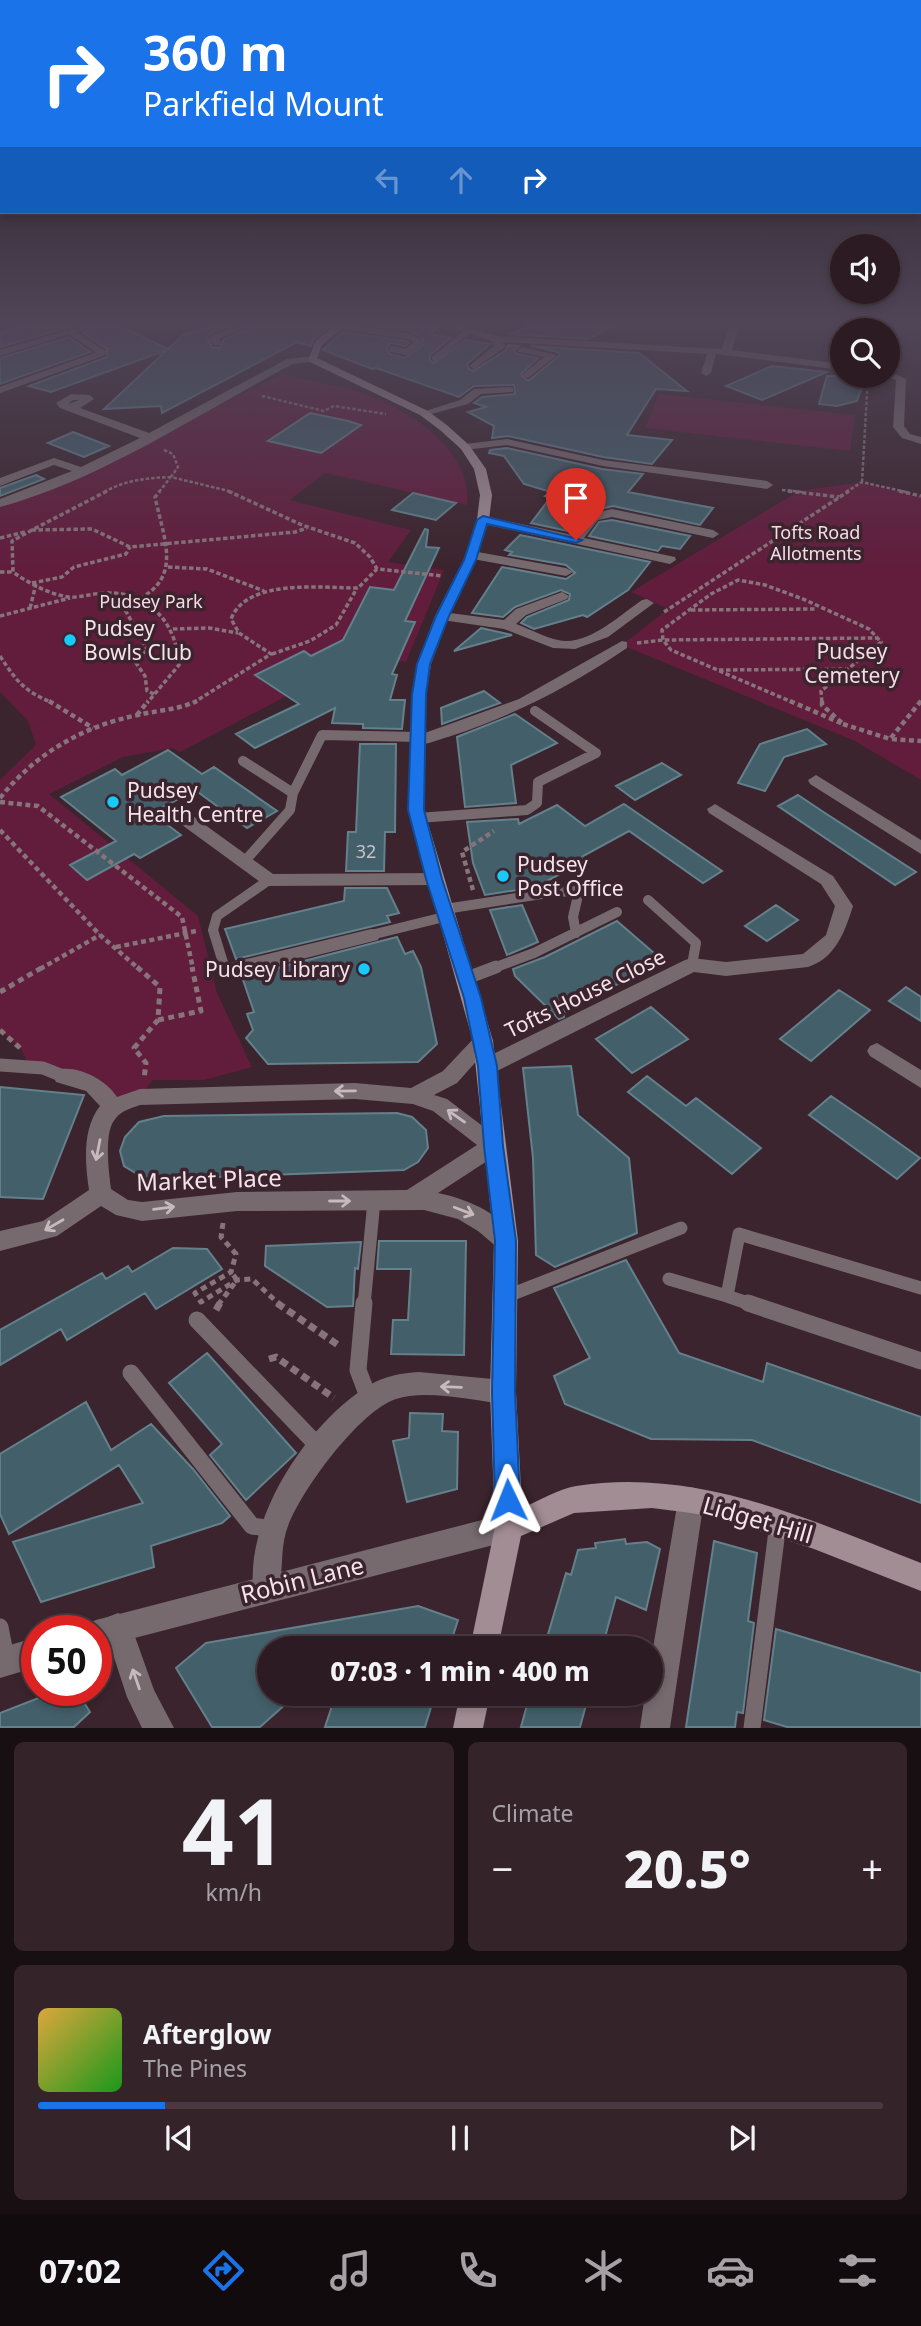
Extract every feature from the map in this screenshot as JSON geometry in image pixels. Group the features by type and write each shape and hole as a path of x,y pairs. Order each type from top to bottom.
{"main road":[{"path":"410,406 421,411 466,447 480,469 486,495 483,520 472,555 442,616 424,664 417,739 416,810 434,879 467,978 483,1041 488,1066 494,1146 506,1241 503,1392 509,1527 486,1636"},
{"name":"Lidget Hill","path":"509,1527 575,1500 652,1495 719,1504 778,1523 921,1577"},
{"path":"468,1727 472,1706"}],"street":[{"path":"0,503 82,471 151,438 209,406"},
{"path":"421,411 447,406"},
{"path":"899,406 898,427 906,436 921,441"},
{"path":"72,408 151,438"},
{"path":"466,447 494,442 515,443 603,463 767,485"},
{"path":"0,482 54,461 82,471"},
{"path":"576,540 594,517 612,513 713,534"},
{"path":"483,520 670,560"},
{"path":"472,555 566,572"},
{"path":"507,625 521,612 562,596"},
{"path":"442,616 507,625 558,645 575,645 603,634 647,603"},
{"path":"417,739 470,726 550,692 583,673 622,645"},
{"path":"816,780 921,848"},
{"name":"Tofts House Close","path":"488,1066 692,965 726,969 808,960 834,938 844,906 827,880 715,809"},
{"path":"173,810 270,880 434,879"},
{"path":"226,971 371,935"},
{"path":"413,1096 450,1077 483,1041"},
{"path":"877,1051 921,1080"},
{"path":"63,1076 93,1084 102,1090 112,1109"},
{"path":"0,1241 49,1229 101,1194 95,1164 104,1116 112,1109 140,1097 355,1091 413,1096 440,1105 494,1146"},
{"name":"Market Place","path":"414,1198 494,1146"},
{"name":"Market Place","path":"101,1194 115,1205 136,1211 226,1202 374,1201 414,1198 474,1215 491,1226 506,1241"},
{"path":"266,1588 272,1529 296,1484 320,1448 376,1393 398,1385 503,1392"},
{"path":"655,1727 691,1500"},
{"name":"Robin Lane","path":"112,1629 509,1527"},
{"path":"112,1640 159,1727"},
{"path":"4,1662 21,1657"}],"lane":[{"path":"418,818 527,810 537,803 538,782 596,753 535,711"},
{"path":"244,862 290,810 293,793 323,735 417,739"},
{"path":"243,761 293,793"},
{"path":"226,971 213,930 218,916 270,880"},
{"path":"371,935 447,913 555,892 579,891 573,917 576,933"},
{"path":"648,900 696,943 692,965"},
{"path":"467,978 534,953 617,912"},
{"path":"0,1065 43,1068 63,1076"},
{"path":"360,1408 358,1370 374,1201"},
{"path":"505,1297 681,1228"},
{"path":"727,1296 739,1234 921,1288"},
{"path":"668,1279 921,1361"},
{"path":"197,1320 320,1448"},
{"path":"131,1373 252,1526 272,1529"},
{"path":"752,1727 778,1523"},
{"path":"0,1627 4,1662"}],"path":[{"path":"302,406 324,411 333,406"},
{"path":"338,406 385,414 421,411"},
{"path":"862,482 866,406"},
{"path":"151,438 155,446 173,454 178,467 155,498 167,544 168,567 165,578 155,590 141,601 123,606 148,652 132,657 133,662 145,676 147,691 155,694"},
{"path":"13,572 12,541 119,484 141,478 171,477 220,486 307,528 329,532 353,541 371,557 377,569"},
{"path":"659,616 862,482 921,496"},
{"path":"0,538 32,530 92,529 130,547 295,532 307,528"},
{"path":"34,584 62,577 74,567 126,554 130,547"},
{"path":"168,567 220,572 265,591 358,588"},
{"path":"377,569 460,578"},
{"path":"158,1020 201,1011 182,917 38,806 0,800 15,777 47,753 93,729 137,715 188,705 216,693 238,673 271,654 334,626 343,617 348,599 377,569"},
{"path":"0,572 13,572 34,584 70,597 112,593 141,601 168,619 179,648 179,664 137,715"},
{"path":"843,724 822,705 821,691 881,642 869,629 760,583 737,580 688,610 662,630 663,640 670,650 715,670 843,724 891,739 921,741"},
{"path":"30,608 34,584"},
{"path":"239,633 231,620 237,606 265,591"},
{"path":"0,616 76,596"},
{"path":"688,610 820,609"},
{"path":"173,629 209,628 239,633 271,654"},
{"path":"622,645 663,640 877,638"},
{"path":"0,656 16,681 29,693 55,704 93,729"},
{"path":"715,670 847,669"},
{"path":"891,739 921,701"},
{"path":"0,830 100,934 160,987 158,1020 134,1048 146,1063 140,1097"},
{"path":"465,864 471,881"},
{"path":"115,947 187,932 213,930"},
{"path":"0,992 100,934"},
{"path":"226,1202 221,1237 236,1254 231,1272 195,1293 201,1302 237,1280 252,1279 263,1287 269,1297 360,1360"},
{"path":"231,1272 237,1280"},
{"path":"269,1359 276,1357 333,1397 360,1408"}],"green space":[{"name":"Pudsey Park","path":"217,406 392,406 422,425 451,453 467,486 467,505 325,473 290,500 411,530 388,562 444,570 406,662 359,658 180,752 172,748 123,757 49,794 198,916 217,993 252,1067 204,1080 153,1080 140,1097 108,1099 30,1067 21,1049 0,1030 0,780 36,745 28,721 0,692 0,503 151,438"},
{"path":"654,406 768,406 855,415 850,451 645,428"},
{"name":"Pudsey Cemetery","path":"862,482 921,496 921,780 855,741 622,645 668,609 631,592 799,491"}],"building":[{"path":"108,406 176,406 162,413 161,406 104,409"},
{"path":"482,406 646,406 627,435 672,440 652,464 603,457 508,436 492,438 494,426 468,412 486,407"},
{"path":"310,413 361,425 321,453 268,441"},
{"path":"73,432 109,446 84,457 48,443"},
{"path":"507,448 602,469 643,474 628,492 713,508 700,525 613,506 588,512 572,532 531,523 550,498 545,496 551,492 524,484 504,456 489,453 490,450"},
{"path":"36,475 44,479 0,496 0,488"},
{"path":"413,493 456,503 436,520 392,510"},
{"path":"612,520 690,536 680,549 662,546 658,551 589,536 599,522"},
{"path":"425,529 428,530 426,547 439,548 405,621 415,622 392,674 397,675 390,700 405,700 402,729 363,728 363,724 332,723 335,708 255,748 236,734 299,704 255,675 304,651 311,656 343,640 370,587 394,590"},
{"path":"520,535 650,562 628,590 587,617 583,615 534,629 521,623 527,617 569,600 570,594 561,590 515,607 503,617 472,613 502,567 566,579 575,573 566,565 509,555 512,552 505,550"},
{"path":"481,628 512,635 454,651"},
{"path":"484,691 500,703 442,724 441,708"},
{"path":"515,714 557,743 511,765 516,803 465,807 457,737"},
{"path":"807,729 826,744 784,757 765,791 738,783 760,744"},
{"path":"360,744 396,744 395,832 385,832 384,871 346,871 348,832 356,832"},
{"name":"Pudsey Health Centre","path":"168,750 202,774 214,767 277,811 247,828 195,790 152,813 181,835 140,858 134,854 87,880 70,865 116,841 61,797 115,769 122,775"},
{"path":"662,763 681,775 635,800 616,786"},
{"path":"798,795 916,872 895,885 778,806"},
{"path":"624,804 722,871 703,883 629,831 583,856 588,859 536,887 485,895 473,863 467,822 518,819 519,824 557,805 585,826"},
{"path":"345,888 387,888 399,913 387,916 390,922 236,959 225,929 344,901"},
{"path":"522,905 538,942 507,955 490,910"},
{"path":"776,905 798,920 767,941 745,926"},
{"path":"617,921 662,960 566,1012 563,1009 564,1017 559,1019 515,976 513,969 545,957"},
{"path":"397,937 405,954 413,951 421,967 437,1044 418,1062 268,1064 246,1038 253,1030 247,1014 254,1012 242,977"},
{"path":"906,987 921,997 921,1021 889,1001"},
{"path":"839,990 870,1010 811,1061 780,1039"},
{"path":"651,1007 688,1039 632,1073 596,1039"},
{"path":"571,1066 578,1115 629,1158 637,1233 555,1267 536,1255 533,1158 523,1068"},
{"path":"647,1076 686,1106 696,1098 761,1148 732,1174 628,1092"},
{"path":"0,1087 84,1095 43,1199 0,1197"},
{"path":"831,1096 920,1158 897,1179 809,1115"},
{"path":"397,1113 412,1117 426,1130 428,1148 418,1162 404,1170 158,1179 139,1175 124,1166 120,1151 125,1137 139,1122 164,1116"},
{"path":"379,1241 466,1241 464,1355 391,1354 393,1320 408,1320 411,1269 377,1269"},
{"path":"361,1242 358,1269 355,1268 353,1306 327,1307 265,1266 266,1246"},
{"path":"173,1248 207,1249 222,1269 156,1309 145,1293 67,1340 61,1329 0,1365 0,1330 102,1273 106,1279 128,1266 132,1272"},
{"path":"626,1260 679,1353 763,1382 767,1363 921,1417 921,1503 752,1440 651,1439 565,1404 554,1376 590,1358 554,1288"},
{"path":"207,1353 296,1453 246,1500 210,1455 222,1444 169,1383"},
{"path":"86,1402 111,1450 151,1424 193,1469 230,1516 222,1523 151,1546 154,1567 41,1602 13,1542 143,1503 119,1465 9,1534 0,1514 0,1454"},
{"path":"410,1413 443,1414 442,1431 458,1432 457,1489 407,1502 393,1441 409,1438"},
{"path":"625,1539 626,1544 647,1542 660,1549 646,1610 616,1597 605,1636 548,1636 566,1573 571,1575 578,1550 596,1548 595,1543"},
{"path":"714,1541 757,1553 748,1621 754,1623 743,1713 737,1712 735,1727 686,1727"},
{"path":"418,1606 458,1620 453,1636 257,1636 257,1706 284,1706 260,1727 212,1727 176,1668 206,1643"},
{"path":"776,1629 921,1673 921,1727 787,1727 764,1720"},
{"path":"21,1705 86,1706 90,1712 74,1727 0,1727 0,1713"},
{"path":"332,1706 431,1706 425,1727 325,1727"},
{"path":"527,1706 586,1706 580,1727 521,1727"}],"place":[{"name":"Pudsey Bowls Club","path":"70,640"},
{"name":"Pudsey Health Centre","path":"113,802"},
{"name":"Pudsey Post Office","path":"503,876"},
{"name":"Pudsey Library","path":"364,969"}],"route":[{"path":"508,1500 503,1392 506,1241 494,1146 488,1066 472,998 434,879 416,810 419,695 424,664 442,616 470,560 483,520 576,540"}],"park label":[{"name":"Tofts Road Allotments","path":"816,542"}]}
